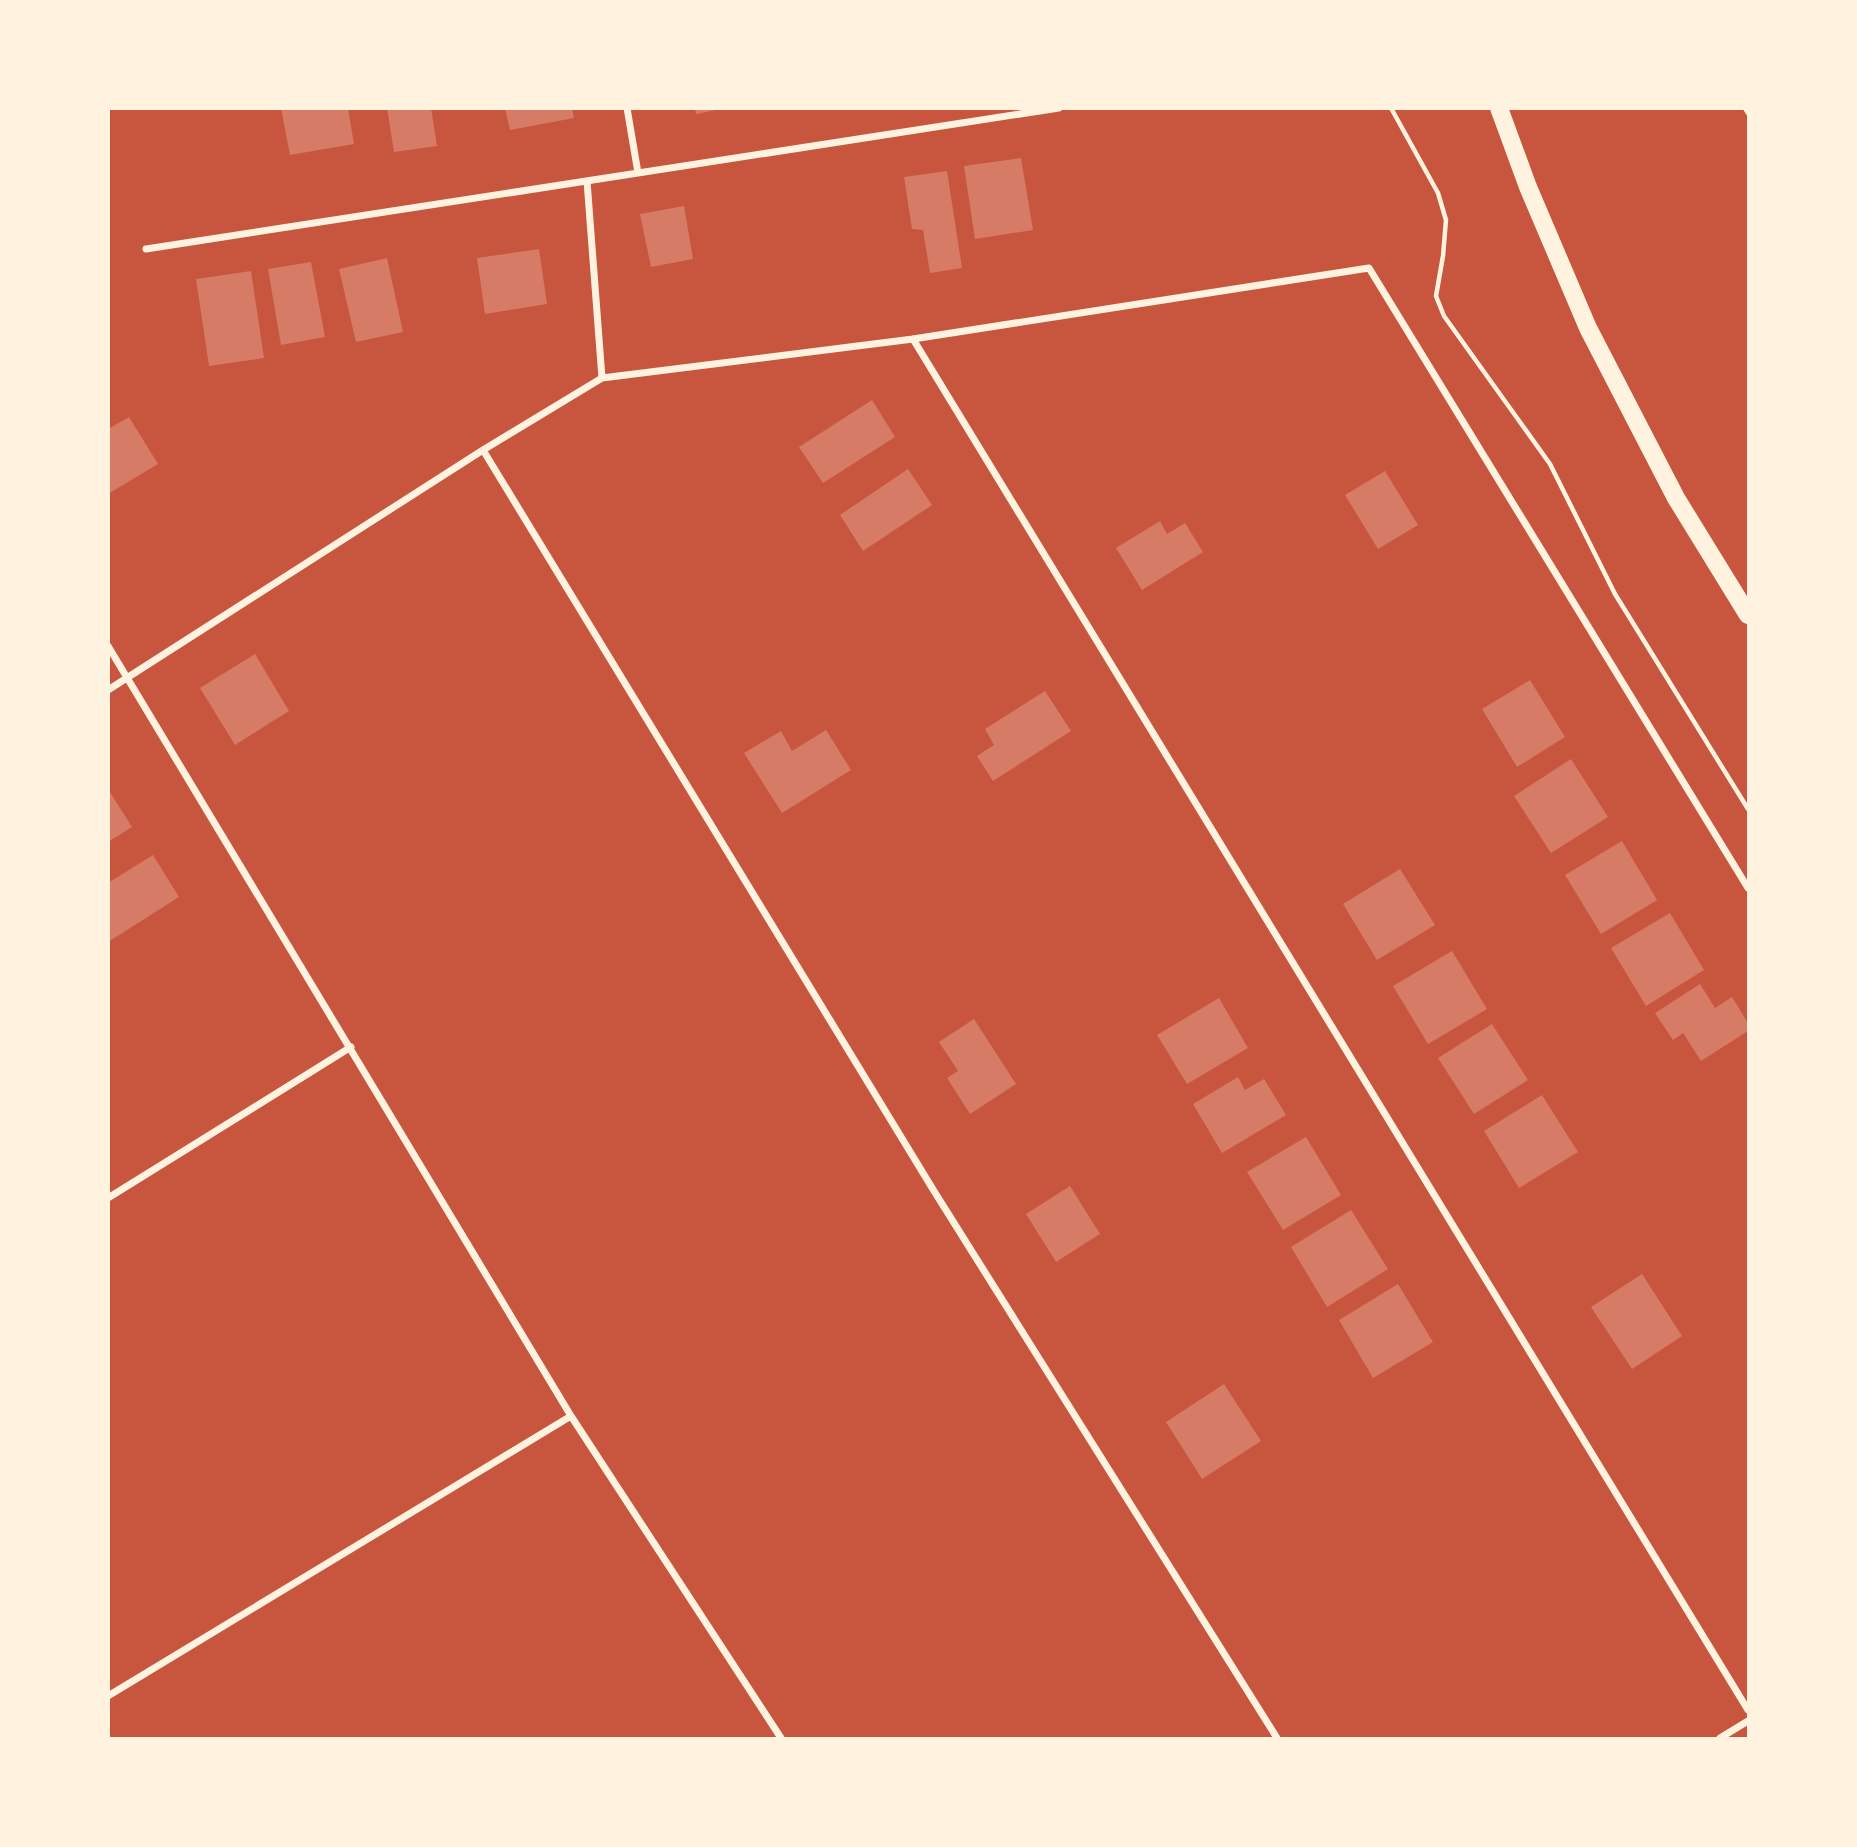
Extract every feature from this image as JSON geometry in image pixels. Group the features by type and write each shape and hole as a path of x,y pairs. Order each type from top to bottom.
{"main road":[{"path":"1499,108 1528,187 1588,328 1676,498 1748,615"}],"street":[{"path":"627,108 638,173"},
{"path":"146,250 1059,108"},
{"path":"587,181 602,378"},
{"path":"108,690 483,450 602,378 913,339 1369,268 1748,888"},
{"path":"913,339 1748,1710"},
{"path":"483,450 934,1191 1278,1738"},
{"path":"108,646 571,1416 781,1738"},
{"path":"108,1198 351,1047"},
{"path":"108,1696 571,1416"},
{"path":"1720,1738 1748,1721"}],"path":[{"path":"1391,108 1438,193 1446,220 1436,296 1444,316 1550,464 1615,594 1748,809"},
{"path":"1745,108 1748,113"}],"building":[{"path":"281,108 348,108 354,144 290,155"},
{"path":"387,108 431,108 437,146 394,152"},
{"path":"505,108 572,108 574,118 510,130"},
{"path":"695,108 716,108 716,110 696,114"},
{"path":"1021,158 1033,230 975,239 964,166"},
{"path":"947,171 962,268 930,273 923,230 912,229 904,177"},
{"path":"684,206 693,259 651,267 640,214"},
{"path":"539,249 547,304 485,314 477,258"},
{"path":"387,258 403,332 356,342 339,269"},
{"path":"311,262 325,337 281,345 268,269"},
{"path":"251,271 264,358 209,366 196,279"},
{"path":"872,400 895,437 823,483 799,447"},
{"path":"129,417 158,464 108,494 108,429"},
{"path":"908,469 932,505 863,551 840,515"},
{"path":"1385,471 1418,525 1378,549 1345,495"},
{"path":"1160,521 1167,534 1185,523 1203,552 1142,590 1116,548"},
{"path":"255,654 289,711 235,745 200,688"},
{"path":"1530,680 1565,737 1517,767 1482,709"},
{"path":"1045,691 1071,731 993,781 977,756 994,745 985,729"},
{"path":"826,730 851,770 782,813 744,753 781,731 792,751"},
{"path":"1571,759 1608,817 1551,853 1514,796"},
{"path":"108,789 132,827 108,842"},
{"path":"1622,841 1657,900 1601,934 1565,875"},
{"path":"153,855 179,897 108,942 108,883"},
{"path":"1400,869 1435,925 1377,960 1343,904"},
{"path":"1670,913 1704,970 1646,1006 1611,948"},
{"path":"1452,951 1487,1009 1428,1044 1393,986"},
{"path":"1700,984 1715,1008 1732,997 1748,1023 1748,1031 1701,1061 1683,1033 1673,1040 1655,1013"},
{"path":"1219,998 1248,1048 1187,1084 1157,1035"},
{"path":"974,1019 1016,1084 970,1114 947,1078 958,1071 939,1042"},
{"path":"1492,1024 1528,1080 1474,1114 1438,1058"},
{"path":"1238,1077 1245,1090 1264,1079 1286,1115 1222,1153 1193,1104"},
{"path":"1542,1095 1578,1152 1519,1188 1484,1131"},
{"path":"1306,1137 1341,1195 1283,1230 1247,1172"},
{"path":"1070,1186 1100,1234 1056,1262 1026,1214"},
{"path":"1351,1210 1388,1269 1327,1307 1291,1247"},
{"path":"1642,1274 1682,1336 1632,1369 1591,1307"},
{"path":"1398,1284 1433,1342 1373,1378 1339,1320"},
{"path":"1224,1384 1261,1441 1202,1479 1166,1422"}]}
